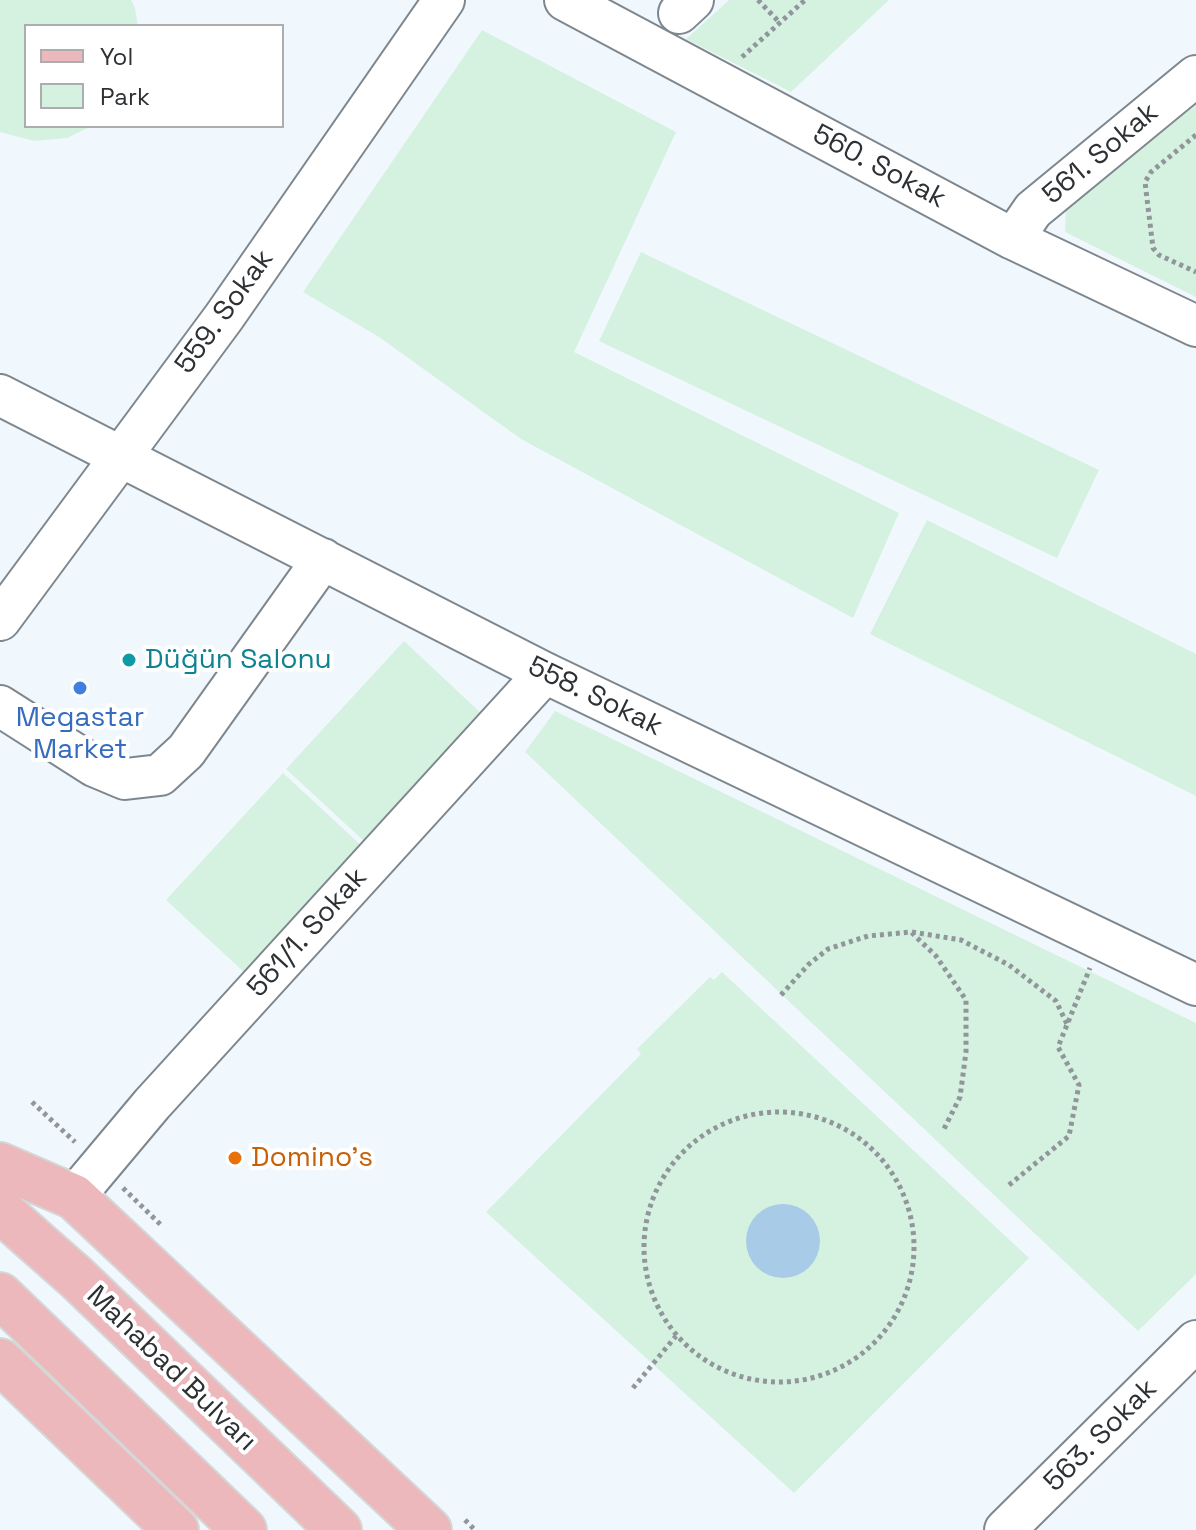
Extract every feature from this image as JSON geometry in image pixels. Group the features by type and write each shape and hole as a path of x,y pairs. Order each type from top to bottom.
{"main road":[{"path":"0,1165 74,1197 429,1530"},
{"name":"Mahabad Bulvarı","path":"0,1210 77,1278 339,1530"},
{"path":"0,1295 244,1530"},
{"path":"0,1361 176,1530"}],"street":[{"name":"559. Sokak","path":"0,620 224,317 444,0"},
{"name":"560. Sokak","path":"565,0 1013,239 1196,326"},
{"name":"561. Sokak","path":"1013,239 1033,210 1196,76"},
{"name":"558. Sokak","path":"0,395 545,673 1196,985"},
{"path":"0,706 94,766 125,779 160,775 186,751 323,559"},
{"name":"561/1. Sokak","path":"74,1197 152,1104 545,673"},
{"name":"563. Sokak","path":"1005,1530 1196,1341"}],"path":[{"path":"758,0 780,23"},
{"path":"742,57 805,0"},
{"path":"1196,135 1151,172 1145,182 1153,248 1159,255 1196,272"},
{"path":"781,995 809,964 828,949 868,936 911,932 961,940 1009,965 1056,1001 1067,1024"},
{"path":"911,932 936,956 966,1000 966,1052 960,1097 943,1131"},
{"path":"1009,1185 1069,1136 1079,1085 1058,1047 1090,969 1098,938"},
{"path":"781,1111 796,1113 825,1119 864,1140 893,1172 911,1213 915,1257 904,1301 879,1340 843,1368 800,1382 755,1382 712,1367 676,1336 653,1299 643,1255 646,1225 648,1210 668,1168 699,1137 738,1117 781,1111"},
{"path":"633,1388 676,1336"}],"green space":[{"path":"0,0 131,0 138,24 24,24 24,128 88,128 67,138 34,141 0,132"},
{"path":"729,0 889,0 791,92 686,39"},
{"path":"482,30 676,132 574,352 899,513 853,618 521,439 379,337 303,292"},
{"path":"1196,105 1196,297 1065,232 1066,210"},
{"path":"641,252 1099,470 1057,558 599,341"},
{"path":"927,520 1196,654 1196,796 870,634"},
{"path":"404,641 483,715 365,842 286,769"},
{"path":"555,711 1196,1023 1196,1274 1138,1331 525,752"},
{"path":"283,773 363,847 246,974 166,900"},
{"path":"722,972 1029,1258 794,1493 486,1212 641,1054 637,1049 710,977 714,980"}],"water":[{"path":"783,1204 797,1207 809,1215 817,1227 820,1241 817,1255 809,1267 797,1275 783,1278 769,1275 757,1267 749,1255 746,1241 749,1227 757,1215 769,1207"}],"place":[{"name":"Düğün Salonu","path":"129,660"},
{"name":"Megastar Market","path":"80,688"},
{"name":"Domino's","path":"235,1158"}]}
